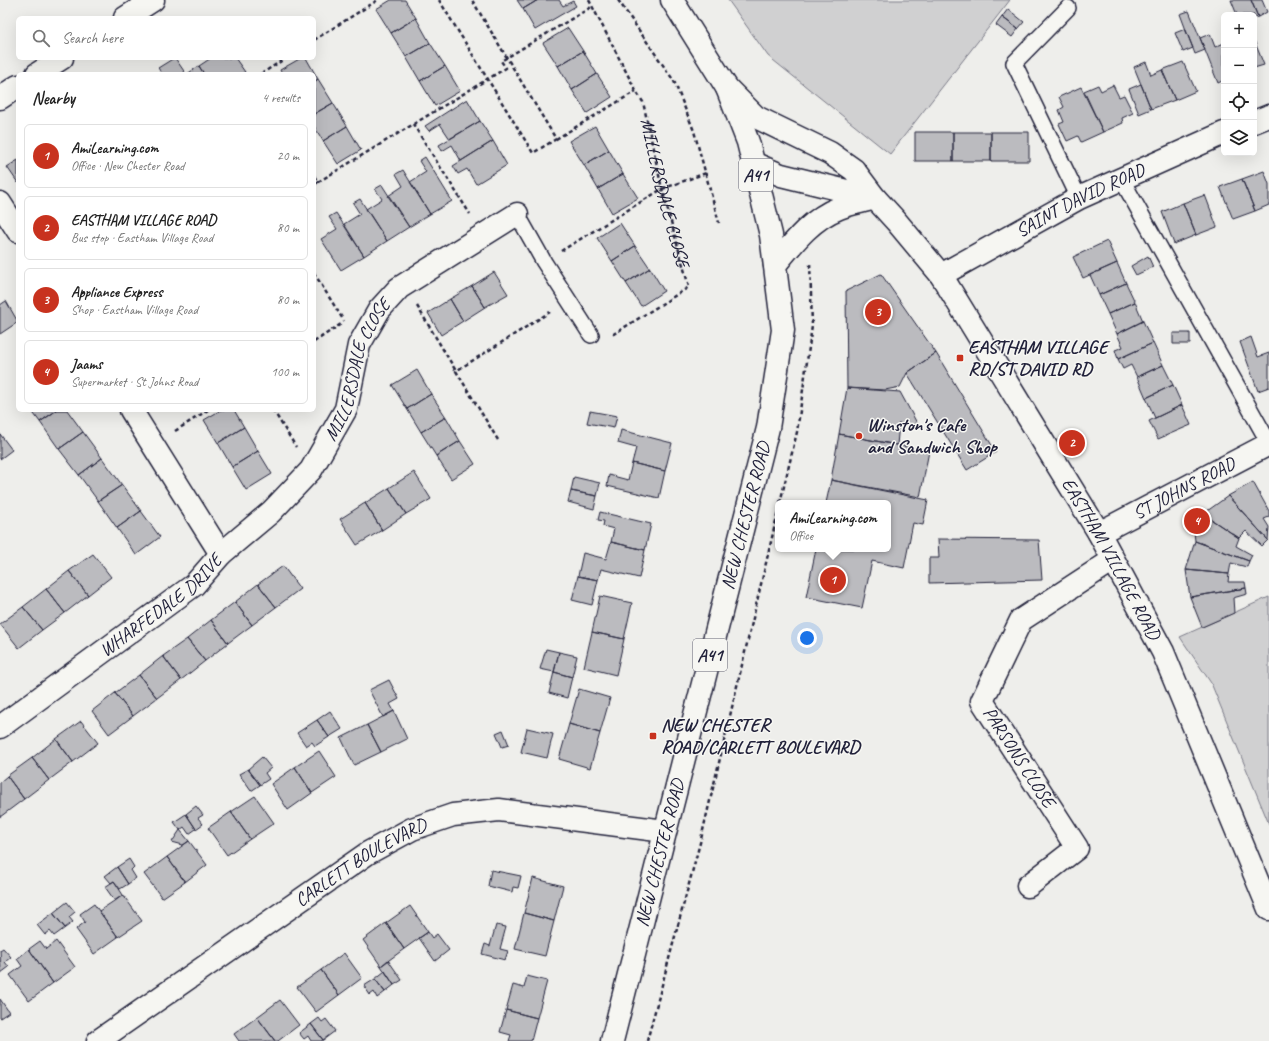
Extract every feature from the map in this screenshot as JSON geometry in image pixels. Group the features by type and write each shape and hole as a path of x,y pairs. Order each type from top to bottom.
{"main road":[{"path":"128,16 154,0"},
{"name":"NEW CHESTER ROAD","path":"612,1041 768,428 783,330 771,234 748,142 727,88 672,0"},
{"path":"40,72 59,60"},
{"path":"0,98 16,87"},
{"name":"EASTHAM VILLAGE ROAD","path":"727,88 756,117 830,153 854,170 875,198 941,275 1099,534 1162,652 1269,909"},
{"path":"1257,121 1269,116"},
{"name":"SAINT DAVID ROAD","path":"941,275 1079,198 1221,134"},
{"path":"753,163 781,175 875,198"},
{"path":"775,265 800,234 823,216 839,208 875,198"},
{"path":"0,203 16,228"},
{"name":"MILLERSDALE CLOSE","path":"221,554 271,512 311,470 346,409 359,345 380,310 404,284 517,214"},
{"name":"WHARFEDALE DRIVE","path":"0,728 194,585 221,554 132,412"},
{"name":"ST JOHNS ROAD","path":"1099,534 1269,444"},
{"name":"PARSONS CLOSE","path":"1028,886 1077,848 982,701 1021,620 1113,560"},
{"name":"CARLETT BOULEVARD","path":"98,1041 368,853 412,829 453,816 499,810 665,832"}],"lane":[{"path":"1068,8 1014,63 1079,198"},
{"path":"1122,180 1269,444"},
{"path":"517,214 544,262 591,335"}],"path":[{"path":"316,39 378,0"},
{"path":"438,0 533,153 636,92"},
{"path":"472,0 556,139"},
{"name":"MILLERSDALE CLOSE","path":"589,0 636,92 643,102 662,189 689,287 613,335 591,335"},
{"path":"618,0 674,80 694,131 719,223"},
{"path":"316,179 318,182 487,80 506,68 501,61 593,6"},
{"path":"264,72 283,60"},
{"path":"413,124 484,235"},
{"path":"544,262 662,189 706,173"},
{"path":"316,276 345,322 316,341"},
{"path":"404,284 498,440"},
{"path":"456,371 569,300"},
{"path":"153,445 205,412"},
{"path":"274,412 311,470"},
{"path":"647,1041 701,839 775,525"}],"shaded area":[{"path":"728,0 1010,0 890,154 768,56"},
{"path":"1269,597 1269,824 1211,683 1180,637"}],"building":[{"path":"391,0 405,0 416,18 391,33 376,9"},
{"path":"517,0 538,0 523,9"},
{"path":"538,0 559,0 563,6 573,1 576,6 535,30 523,9"},
{"path":"1231,0 1251,0 1256,12 1236,12"},
{"path":"1251,0 1262,0 1267,12 1258,17"},
{"path":"1008,9 1024,22 1018,29 1002,17"},
{"path":"1189,11 1205,50 1195,54 1180,14"},
{"path":"1002,17 1018,29 1012,37 996,25"},
{"path":"416,18 430,43 406,57 391,33"},
{"path":"568,28 583,51 558,66 543,43"},
{"path":"1185,29 1193,48 1183,52 1175,33"},
{"path":"1210,34 1215,47 1221,44 1221,82 1218,83 1200,38"},
{"path":"430,43 445,66 420,81 406,57"},
{"path":"1257,48 1264,65 1257,67"},
{"path":"583,51 597,74 572,90 558,66"},
{"path":"171,60 176,60 185,72 161,72 158,68"},
{"path":"208,60 236,60 245,72 203,72 199,66"},
{"path":"298,60 307,60 314,72 281,72 280,70"},
{"path":"1146,62 1151,75 1162,70 1175,100 1151,109 1134,67"},
{"path":"1183,62 1196,91 1175,100 1162,70"},
{"path":"199,66 203,72 190,72"},
{"path":"445,66 460,91 435,106 420,81"},
{"path":"597,74 612,97 587,113 572,90"},
{"path":"318,79 333,103 316,113 316,80"},
{"path":"1141,84 1151,109 1139,114 1129,89"},
{"path":"1098,85 1101,91 1113,85 1119,97 1124,95 1133,113 1122,118 1123,123 1103,132 1084,91"},
{"path":"1081,87 1103,132 1081,142 1078,136 1067,141 1059,124 1064,122 1059,110 1064,107 1059,97"},
{"path":"467,99 480,121 450,139 440,124 429,131 425,126"},
{"path":"333,103 347,126 323,141 316,129 316,113"},
{"path":"480,121 493,141 461,161 452,145 442,151 439,145"},
{"path":"347,126 361,150 338,164 323,141"},
{"path":"595,126 609,150 584,165 569,141"},
{"path":"915,132 953,132 953,161 915,161"},
{"path":"953,132 991,132 991,161 953,161"},
{"path":"991,132 1029,132 1029,161 991,161"},
{"path":"493,141 507,165 476,184 467,169 458,174 453,166"},
{"path":"609,150 623,174 598,189 584,165"},
{"path":"425,157 452,201 430,214 410,182 426,172 419,161"},
{"path":"16,161 16,180 7,167"},
{"path":"403,170 430,214 409,227 388,196 403,186 396,174"},
{"path":"1264,171 1269,184 1269,205 1255,211 1242,179"},
{"path":"623,174 638,198 612,213 598,189"},
{"path":"1242,179 1255,211 1233,219 1220,187"},
{"path":"382,185 409,227 387,241 366,209 382,199 375,189"},
{"path":"1205,195 1217,227 1196,235 1183,203"},
{"path":"360,199 387,241 364,256 344,224 360,214 353,203"},
{"path":"1183,203 1196,235 1174,244 1162,212"},
{"path":"336,213 364,256 341,270 321,239 337,229 329,217"},
{"path":"620,223 635,246 612,261 597,238"},
{"path":"1107,241 1117,263 1083,278 1073,257"},
{"path":"635,246 650,268 626,283 612,261"},
{"path":"1148,256 1153,267 1136,275 1131,266"},
{"path":"1117,263 1126,283 1099,295 1090,275"},
{"path":"650,268 664,291 641,306 626,283"},
{"path":"494,272 508,294 485,307 472,286"},
{"path":"881,274 936,353 907,373 900,387 885,390 847,388 846,291"},
{"path":"1126,283 1135,302 1108,314 1099,295"},
{"path":"472,286 485,307 463,321 450,299"},
{"path":"450,299 463,321 441,335 428,313"},
{"path":"6,301 16,318 16,323 0,334 0,305"},
{"path":"1135,302 1143,321 1117,334 1108,314"},
{"path":"1143,321 1153,343 1118,359 1115,350 1123,347 1117,334"},
{"path":"1173,333 1190,333 1190,344 1173,344"},
{"path":"1251,337 1258,357 1269,353 1269,387 1258,391 1240,342"},
{"path":"1153,343 1163,365 1137,377 1131,365 1123,369 1118,359"},
{"path":"936,353 996,452 967,470 907,373"},
{"path":"1163,365 1173,385 1146,398 1137,377"},
{"path":"417,370 431,394 407,409 392,385"},
{"path":"1173,385 1182,405 1155,418 1146,398"},
{"path":"847,388 900,392 918,425 899,423 897,445 839,434"},
{"path":"431,394 446,417 421,432 407,409"},
{"path":"1182,405 1191,425 1158,439 1149,421"},
{"path":"590,411 617,416 614,428 587,423"},
{"path":"32,412 54,412 40,422"},
{"path":"54,412 68,412 83,432 59,449 40,422"},
{"path":"218,412 235,412 244,427 218,443 204,420"},
{"path":"446,417 460,441 436,456 421,432"},
{"path":"244,427 258,451 232,467 218,443"},
{"path":"621,430 672,443 665,471 632,463 636,448 618,443"},
{"path":"83,432 102,458 79,475 59,449"},
{"path":"0,434 12,450 0,459"},
{"path":"839,434 929,451 920,497 831,480"},
{"path":"460,441 475,464 451,479 436,456"},
{"path":"258,451 272,474 246,490 232,467"},
{"path":"102,458 122,485 98,501 79,475"},
{"path":"632,463 665,471 659,498 607,486 609,475 628,480"},
{"path":"414,472 431,499 406,514 389,488"},
{"path":"574,477 600,483 597,496 571,491"},
{"path":"831,480 928,500 923,525 913,523 904,568 872,561 862,608 806,597 815,552 891,552 891,500 827,500"},
{"path":"1253,482 1269,511 1269,517 1264,519 1269,527 1268,540 1228,496"},
{"path":"122,485 141,511 117,528 98,501"},
{"path":"389,488 406,514 382,530 365,503"},
{"path":"571,491 597,496 594,509 568,502"},
{"path":"1228,496 1268,540 1262,546 1246,531 1239,538 1203,514"},
{"path":"365,503 382,530 357,545 340,519"},
{"path":"141,511 160,537 136,555 117,528"},
{"path":"600,512 651,524 645,550 611,542 614,529 603,526 604,521 598,520"},
{"path":"1203,514 1239,538 1236,546 1252,555 1249,561 1195,541 1193,522"},
{"path":"938,539 1039,540 1042,580 929,583 929,558 939,558"},
{"path":"1195,541 1249,561 1247,567 1231,563 1229,574 1186,570"},
{"path":"611,542 645,550 639,578 601,569 598,580 578,576 583,553 606,559"},
{"path":"93,554 111,577 88,595 69,571"},
{"path":"283,566 300,589 276,607 258,584"},
{"path":"1186,570 1229,574 1228,582 1245,582 1246,588 1190,597"},
{"path":"69,571 88,595 65,613 46,589"},
{"path":"578,576 598,580 592,605 572,600"},
{"path":"258,584 276,607 252,625 235,602"},
{"path":"1246,588 1247,594 1233,598 1234,613 1202,627 1190,597"},
{"path":"46,589 65,613 42,630 23,607"},
{"path":"600,596 632,603 624,639 592,632"},
{"path":"235,602 252,625 228,643 211,620"},
{"path":"23,607 42,630 19,648 0,624"},
{"path":"211,620 228,643 205,661 187,639"},
{"path":"592,632 624,639 616,675 584,667"},
{"path":"187,639 205,661 181,680 163,656"},
{"path":"546,649 559,652 554,672 540,669"},
{"path":"559,652 577,656 572,677 554,672"},
{"path":"163,656 181,680 157,698 139,675"},
{"path":"554,672 572,677 567,698 549,693"},
{"path":"139,675 157,698 133,716 115,693"},
{"path":"389,680 399,699 390,704 394,711 383,717 369,690"},
{"path":"579,689 610,698 600,733 569,724"},
{"path":"115,693 133,716 109,734 92,711"},
{"path":"330,711 342,729 329,737 317,720"},
{"path":"394,711 407,739 381,752 367,725"},
{"path":"317,720 329,737 315,746 312,742 306,746 297,733"},
{"path":"81,721 98,743 73,762 56,739"},
{"path":"569,724 600,733 590,768 559,759"},
{"path":"367,725 381,752 354,765 341,738"},
{"path":"527,728 553,734 547,758 521,752"},
{"path":"503,730 509,745 502,747 496,733"},
{"path":"56,739 73,762 49,780 32,758"},
{"path":"319,751 336,777 312,793 295,767"},
{"path":"262,757 271,768 265,773 269,779 260,785 248,769"},
{"path":"32,758 49,780 24,799 7,776"},
{"path":"295,767 312,793 288,810 271,784"},
{"path":"248,769 260,785 251,791 239,774"},
{"path":"7,776 24,799 0,817 0,782"},
{"path":"255,796 274,823 250,839 231,812"},
{"path":"196,806 203,815 198,818 203,824 196,829 186,814"},
{"path":"231,812 250,839 227,855 208,828"},
{"path":"186,814 196,829 189,834 184,827 180,830 174,822"},
{"path":"180,830 189,841 183,845 172,842"},
{"path":"189,841 207,865 185,882 167,857"},
{"path":"167,857 185,882 162,898 144,874"},
{"path":"129,859 134,867 131,870 136,878 128,884 117,867"},
{"path":"117,867 128,884 120,889 114,881 111,883 105,876"},
{"path":"491,870 521,876 518,888 513,887 512,892 488,886"},
{"path":"533,878 563,886 554,921 524,913"},
{"path":"114,881 123,895 115,901 105,887"},
{"path":"123,895 142,921 118,937 99,911"},
{"path":"67,902 75,912 69,917 73,922 65,928 53,913"},
{"path":"94,904 118,937 94,954 76,929 85,922 80,914"},
{"path":"410,906 428,932 404,949 386,923"},
{"path":"53,913 65,928 54,936 50,931 45,935 37,925"},
{"path":"524,913 554,921 545,956 515,949"},
{"path":"386,923 404,949 381,966 363,940"},
{"path":"496,925 506,927 500,949 508,951 505,960 482,954 485,944 490,946"},
{"path":"428,932 432,938 437,934 449,950 435,961 419,938"},
{"path":"40,941 46,949 56,941 75,967 53,983 29,949"},
{"path":"3,948 11,957 5,962 9,967 1,973 0,950"},
{"path":"29,949 53,983 29,1001 10,975 22,966 17,959"},
{"path":"344,953 362,978 339,995 321,970"},
{"path":"388,960 402,980 394,985 381,966"},
{"path":"321,970 339,995 316,1012 297,987"},
{"path":"385,971 394,985 385,992 375,979"},
{"path":"527,976 547,981 537,1018 506,1010 513,985 524,988"},
{"path":"375,979 385,992 377,998 374,992 370,995 364,986"},
{"path":"0,999 9,1012 0,1018"},
{"path":"280,1000 299,1025 278,1041 275,1041 257,1017"},
{"path":"506,1010 537,1018 531,1041 509,1041 511,1035 500,1032"},
{"path":"257,1017 275,1041 239,1041 234,1034"},
{"path":"319,1018 322,1022 326,1019 335,1031 323,1040 311,1024"},
{"path":"311,1024 323,1040 311,1041 308,1036 304,1039 299,1033"}],"place":[{"name":"Appliance Express","path":"878,312"},
{"name":"EASTHAM VILLAGE RD/ST DAVID RD","path":"960,358"},
{"name":"Winston's Cafe and Sandwich Shop","path":"859,436"},
{"name":"EASTHAM VILLAGE ROAD","path":"1072,443"},
{"name":"Jaams","path":"1197,521"},
{"name":"AmiLearning.com","path":"833,580"},
{"name":"NEW CHESTER ROAD/CARLETT BOULEVARD","path":"653,736"}]}
